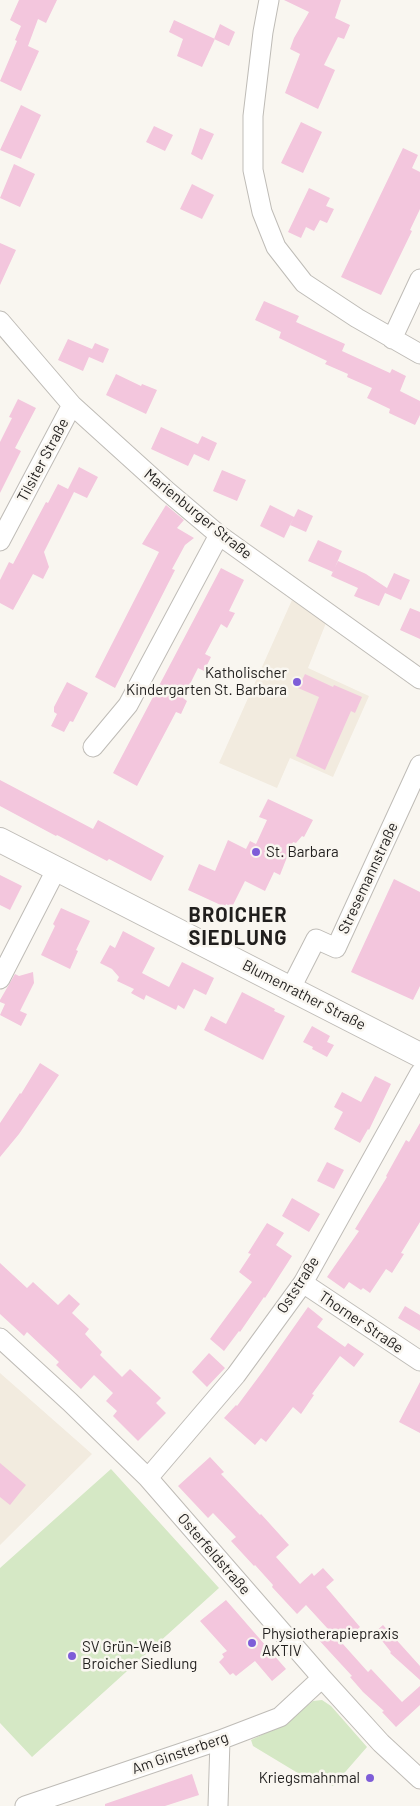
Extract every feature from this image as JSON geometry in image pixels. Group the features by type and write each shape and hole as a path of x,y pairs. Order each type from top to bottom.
{"street":[{"path":"269,0 262,32 253,116 253,170 262,212 276,247 304,283 392,339 420,354"},
{"path":"392,339 420,279"},
{"name":"Marienburger Straße","path":"0,321 72,405 219,535 420,678"},
{"name":"Tilsiter Straße","path":"0,541 72,405"},
{"path":"93,747 128,705 219,535"},
{"name":"Stresemannstraße","path":"291,988 316,939 336,948 420,765"},
{"name":"Blumenrather Straße","path":"0,840 420,1055"},
{"path":"0,979 56,870"},
{"name":"Oststraße","path":"148,1478 236,1375 303,1283 420,1073"},
{"name":"Thorner Straße","path":"303,1283 420,1361"},
{"name":"Osterfeldstraße","path":"0,1338 70,1402 148,1478 322,1678 381,1743 420,1779"},
{"name":"Am Ginsterberg","path":"24,1806 220,1740 280,1717 322,1678"},
{"path":"218,1806 220,1740"}],"shaded area":[{"name":"Katholischer Kindergarten St. Barbara","path":"292,600 326,623 308,668 369,696 333,777 290,758 277,788 219,763"},
{"path":"0,1373 92,1454 0,1545"}],"green space":[{"name":"SV Grün-Weiß Broicher Siedlung","path":"111,1469 219,1588 32,1757 0,1723 0,1568"},
{"path":"322,1700 331,1706 367,1747 333,1786 314,1778 311,1781 253,1746 251,1740 285,1724 313,1701"}],"building":[{"path":"19,0 57,0 46,23 38,19 28,46 39,51 21,91 0,81 17,41 15,40 21,26 10,20"},
{"path":"284,0 341,0 335,18 350,25 344,39 338,37 324,65 335,70 318,109 285,93 300,54 290,49 309,12"},
{"path":"174,20 215,39 202,67 177,56 183,39 169,32"},
{"path":"220,24 235,32 229,46 214,39"},
{"path":"21,105 41,115 21,159 0,150"},
{"path":"301,122 322,132 303,173 281,163"},
{"path":"154,126 173,135 165,151 146,142"},
{"path":"200,128 214,134 202,160 191,154"},
{"path":"403,148 418,155 412,168 420,172 420,209 410,230 412,231 381,295 341,277"},
{"path":"14,164 35,174 20,207 0,198"},
{"path":"192,184 214,195 202,219 180,209"},
{"path":"309,188 330,198 326,206 334,209 327,223 320,220 314,231 306,227 301,238 288,232"},
{"path":"0,243 16,250 0,285"},
{"path":"264,301 299,316 296,322 345,344 342,351 390,373 392,369 406,376 400,391 420,401 420,415 415,425 389,413 390,409 367,398 372,388 347,377 348,374 325,364 327,361 279,338 281,332 255,320"},
{"path":"68,339 92,349 95,343 109,349 103,363 89,357 83,371 58,360"},
{"path":"116,374 141,386 142,384 157,390 146,414 106,395"},
{"path":"18,399 36,408 15,448 21,451 0,493 0,442 12,418 9,417"},
{"path":"161,427 198,444 202,436 217,443 209,461 194,454 188,466 151,449"},
{"path":"79,467 98,477 87,498 74,492 44,552 49,567 43,579 33,574 13,610 0,603 0,580 9,562 13,564 46,502 48,503 58,484 68,489"},
{"path":"222,470 246,480 237,501 213,491"},
{"path":"166,505 184,520 177,528 194,538 185,545 172,569 175,570 115,688 95,677 159,552 142,544"},
{"path":"270,505 294,517 298,509 313,516 306,532 290,525 284,538 260,526"},
{"path":"318,540 342,551 333,572 308,561"},
{"path":"338,561 366,574 387,588 394,573 410,580 401,600 385,593 379,606 354,596 358,588 331,576"},
{"path":"221,568 244,580 229,611 235,613 227,628 221,624 205,654 211,657 204,671 198,668 183,698 187,701 181,714 176,712 137,786 113,773"},
{"path":"410,608 420,612 420,639 400,630"},
{"path":"305,674 333,687 334,685 362,697 355,713 351,711 325,770 296,756 319,697 298,688"},
{"path":"67,682 88,693 73,722 70,721 64,732 51,726 57,714 54,712 54,707"},
{"path":"0,780 93,829 98,820 164,856 151,881 109,859 107,861 56,836 0,806"},
{"name":"St. Barbara","path":"268,799 313,820 304,837 302,836 296,843 293,842 280,875 274,872 265,891 245,881 232,907 226,904 225,907 188,890 199,864 215,871 228,840 246,849 250,841 256,844 267,820 259,817"},
{"path":"0,875 22,886 10,910 0,905"},
{"path":"394,879 420,892 420,986 413,1000 351,972"},
{"path":"61,908 90,921 76,950 78,951 70,969 41,955 55,926 53,924"},
{"path":"123,931 155,948 142,973 169,987 182,962 214,978 206,995 194,989 184,1009 178,1005 176,1010 146,995 144,1000 131,993 134,989 117,981 119,977 112,969 100,963 110,945 115,948"},
{"path":"33,972 34,983 20,1011 27,1014 21,1026 0,1015 5,1004 0,1002 0,1000 15,974 19,976"},
{"path":"242,992 285,1016 263,1060 204,1030 211,1016 226,1024"},
{"path":"312,1026 330,1036 327,1042 334,1045 327,1057 303,1042"},
{"path":"40,1063 59,1075 19,1134 0,1157 0,1123"},
{"path":"375,1076 391,1084 369,1130 360,1143 334,1129 343,1112 334,1107 342,1092 361,1102"},
{"path":"420,1123 420,1222 401,1253 404,1254 392,1273 386,1269 370,1293 363,1288 361,1290 349,1282 344,1289 327,1277 359,1231 355,1229 387,1177 406,1140 409,1142"},
{"path":"327,1162 344,1170 334,1189 317,1181"},
{"path":"292,1198 320,1214 309,1232 282,1216"},
{"path":"267,1223 284,1233 276,1245 292,1256 265,1298 224,1351 210,1339 252,1282 239,1272 251,1254 248,1253"},
{"path":"0,1263 27,1288 33,1282 58,1305 69,1294 80,1304 72,1313 89,1329 85,1334 102,1352 100,1355 122,1377 130,1369 161,1398 156,1403 166,1413 138,1441 113,1416 117,1411 106,1401 113,1393 94,1375 81,1389 56,1365 59,1362 27,1332 24,1336 0,1314"},
{"path":"405,1306 420,1315 420,1331 398,1318"},
{"path":"308,1307 323,1319 317,1327 345,1347 348,1343 364,1354 354,1367 340,1356 312,1394 314,1395 301,1414 293,1407 266,1442 261,1438 255,1445 224,1418 237,1406"},
{"path":"209,1353 225,1368 207,1387 192,1372"},
{"path":"420,1382 420,1433 399,1422"},
{"path":"210,1457 224,1472 221,1474 289,1545 276,1557 300,1584 312,1573 314,1576 323,1568 334,1580 326,1587 360,1627 342,1643 368,1672 371,1669 402,1702 420,1686 420,1705 396,1727 382,1712 384,1711 363,1692 350,1677 352,1676 317,1638 328,1629 306,1605 297,1614 255,1565 231,1541 236,1537 213,1513 208,1518 178,1486"},
{"path":"0,1463 26,1485 10,1505 0,1497"},
{"path":"226,1600 286,1669 272,1681 255,1661 236,1676 233,1673 230,1675 219,1662 224,1657 222,1654 227,1651 200,1621"},
{"path":"383,1625 420,1666 420,1680 390,1653 375,1632"},
{"path":"192,1774 199,1795 165,1806 105,1806 105,1804"}],"place":[{"name":"Katholischer Kindergarten St. Barbara","path":"297,682"},
{"name":"St. Barbara","path":"256,852"},
{"name":"Physiotherapiepraxis AKTIV","path":"252,1643"},
{"name":"SV Grün-Weiß Broicher Siedlung","path":"72,1656"},
{"name":"Kriegsmahnmal","path":"370,1778"}],"district":[{"name":"BROICHER SIEDLUNG","path":"238,926"}]}
